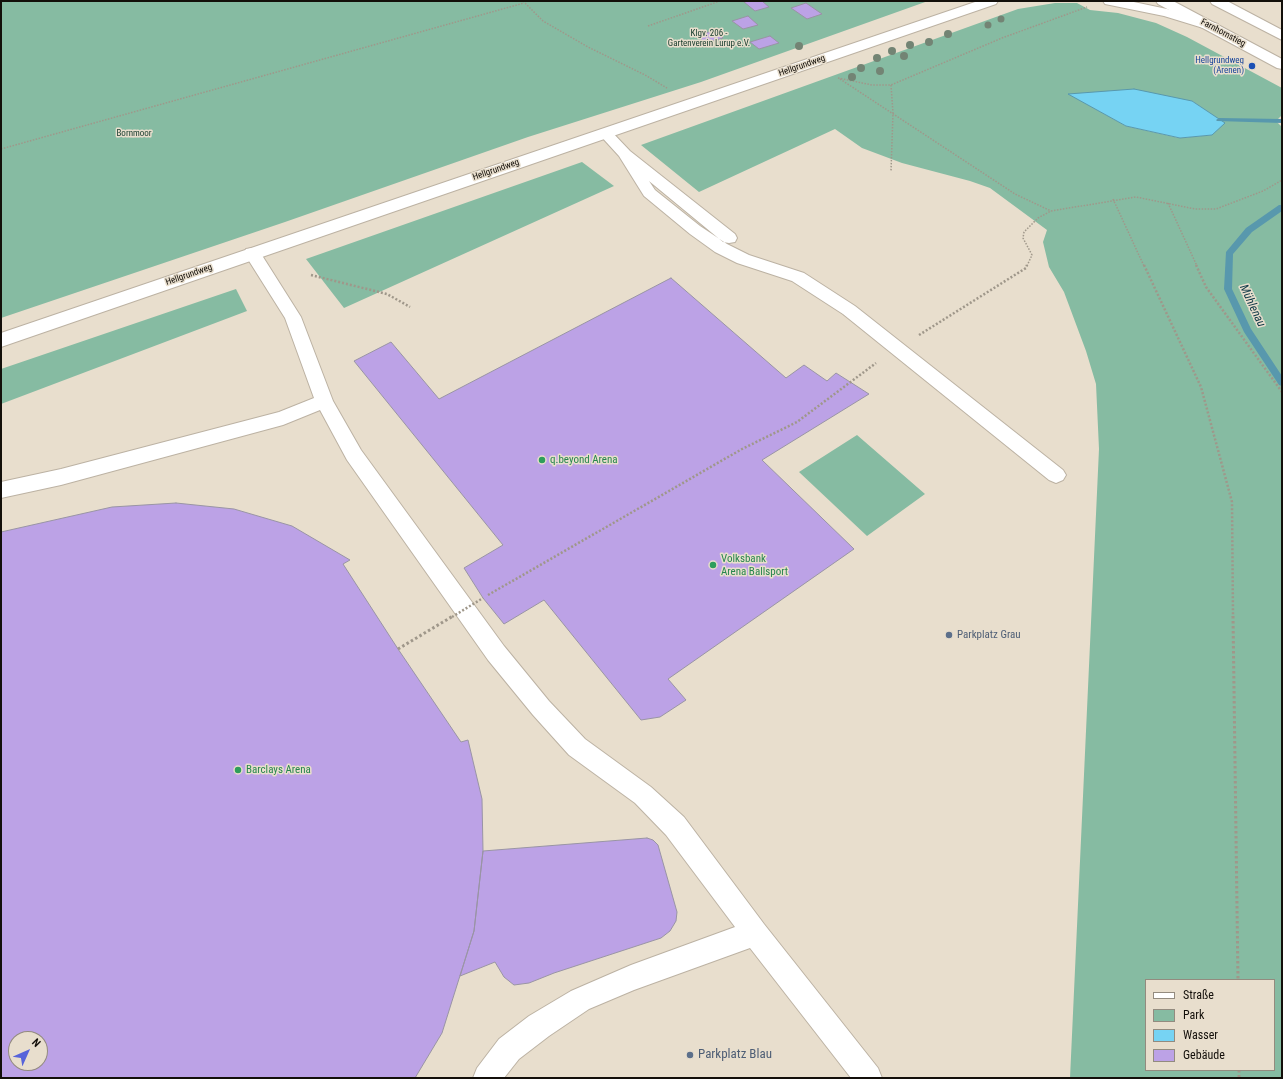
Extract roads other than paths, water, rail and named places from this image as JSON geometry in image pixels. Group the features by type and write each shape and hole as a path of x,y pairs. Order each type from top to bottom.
{"street":[{"name":"Hellgrundweg","path":"1,340 252,253 994,1"},
{"path":"1110,1 1167,13 1212,27"},
{"name":"Farnhornstieg","path":"1163,1 1282,65"},
{"path":"1217,1 1282,36"}],"lane":[{"path":"605,133 625,154 649,193 695,230 721,248 743,259 798,277 848,310 1056,475"},
{"path":"252,253 293,317 324,401 354,454 474,604 496,653 540,708 577,747 643,795 675,826 755,933 868,1078"},
{"path":"1,490 61,477 248,428 289,416 324,401"},
{"path":"488,1078 509,1049 539,1026 580,1000 631,978 755,933"}],"water":[{"path":"1134,89 1192,101 1225,123 1212,135 1180,138 1126,126 1068,94"}],"waterway":[{"path":"1219,120 1282,121"},
{"name":"Mühlenau","path":"1282,207 1249,230 1229,254 1228,289 1247,330 1282,383"}],"place":[{"name":"Hellgrundweg (Arenen)","path":"1252,66"},
{"name":"q.beyond Arena","path":"542,460"},
{"name":"Volksbank Arena Ballsport","path":"713,565"},
{"name":"Parkplatz Grau","path":"949,635"},
{"name":"Barclays Arena","path":"238,770"},
{"name":"Parkplatz Blau","path":"690,1055"}],"park label":[{"name":"Klgv. 206 - Gartenverein Lurup e.V.","path":"709,40"},
{"name":"Bornmoor","path":"134,134"}]}
